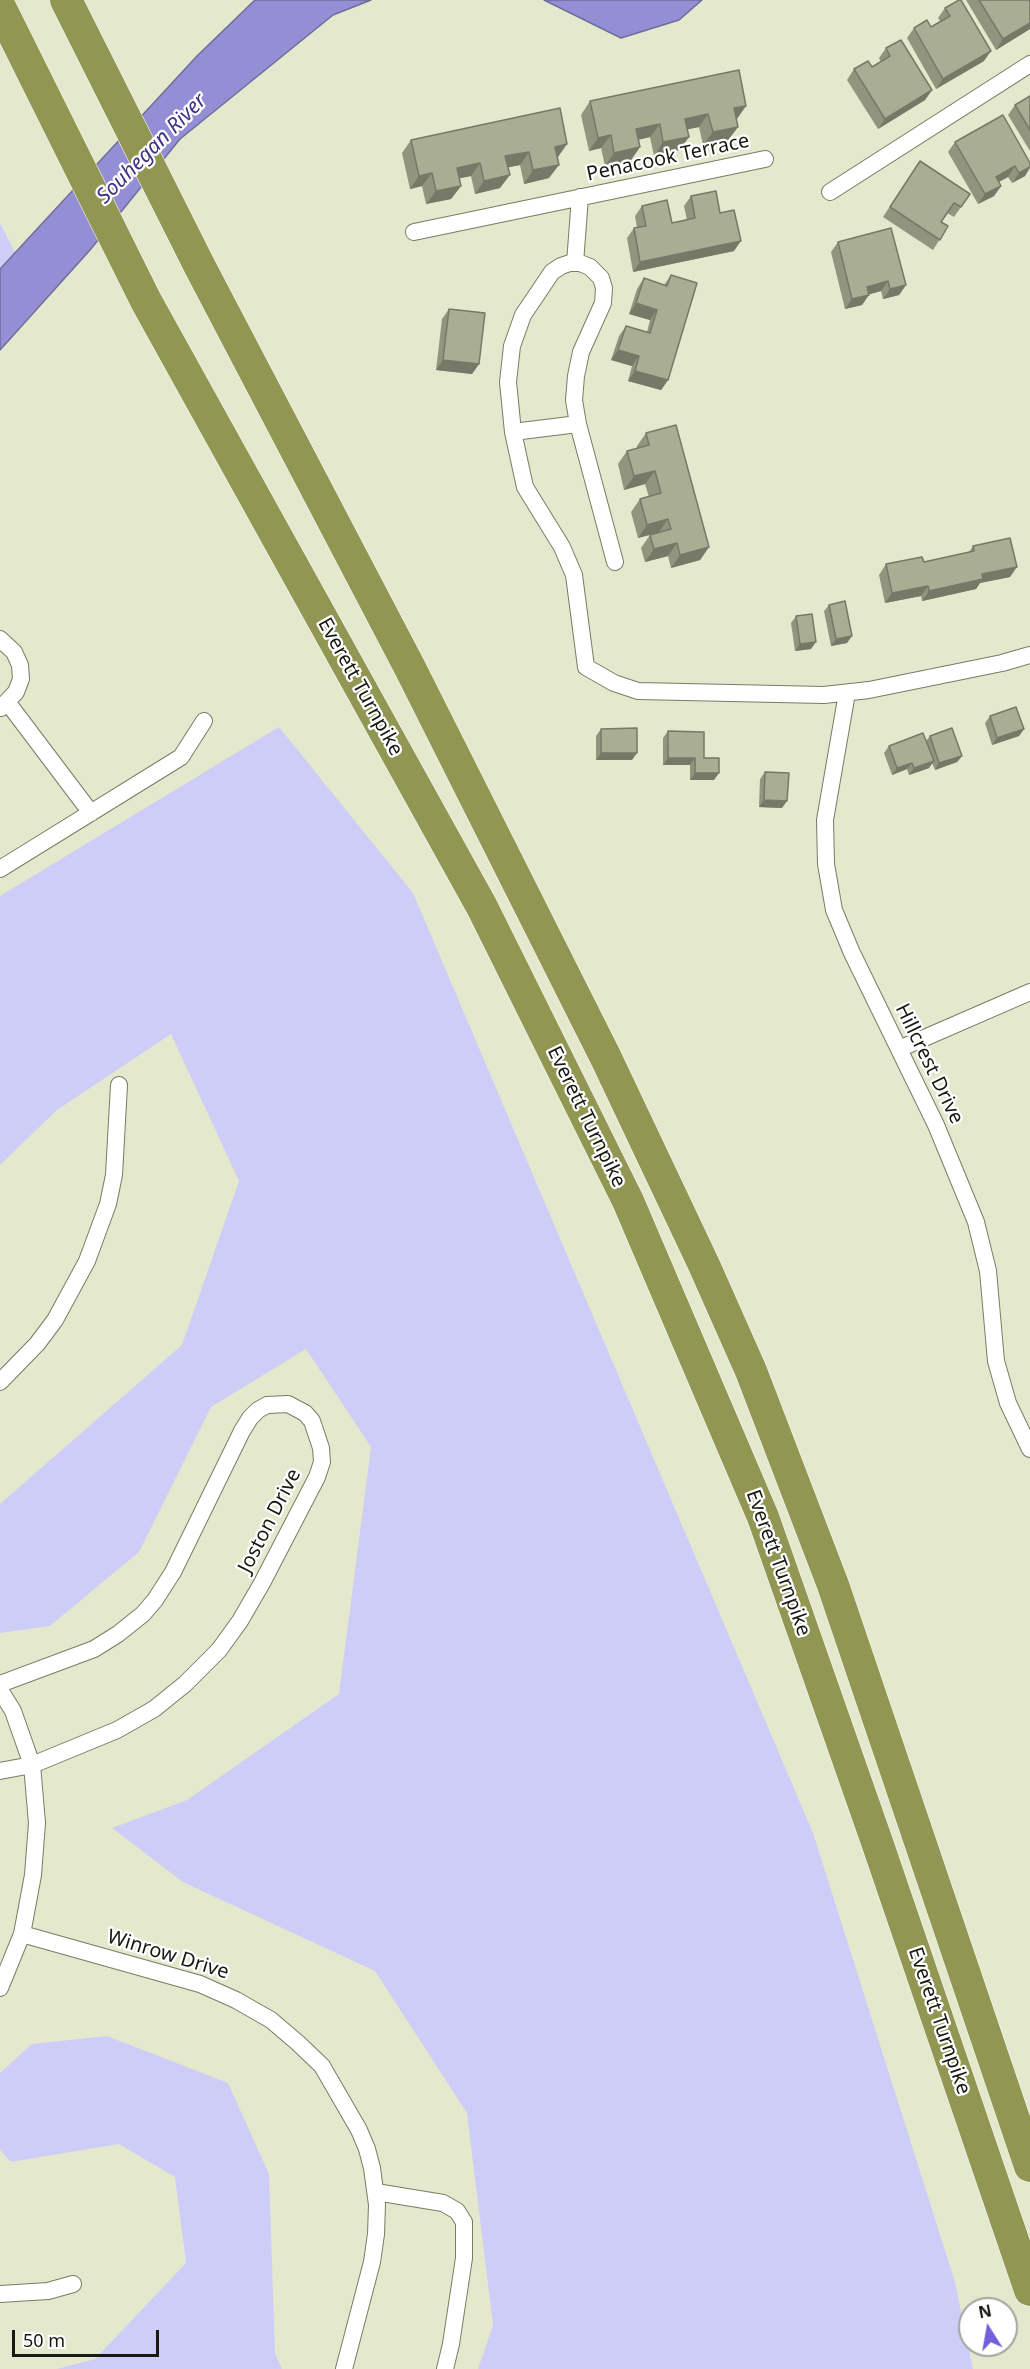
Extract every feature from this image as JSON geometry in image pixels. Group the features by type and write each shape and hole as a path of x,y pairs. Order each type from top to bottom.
{"highway":[{"name":"Everett Turnpike","path":"66,0 200,267 415,679 606,1058 713,1286 750,1371 833,1585 1030,2166"},
{"name":"Everett Turnpike","path":"0,7 146,301 482,907 628,1201 763,1517 881,1853 1030,2290"}],"street":[{"path":"831,192 1030,64"},
{"name":"Penacook Terrace","path":"414,232 765,159"},
{"name":"Penacook Terrace","path":"575,263 580,198"},
{"path":"615,562 578,424 574,400 581,352 603,303 605,293 598,274 590,267 575,263 561,266 549,275 529,305 515,334 509,370 513,432 525,487 562,547 574,575 586,667 614,683 638,691 801,695 847,693 991,666 1030,655"},
{"path":"513,432 578,424"},
{"path":"0,639 14,652 20,665 21,679 19,686 4,706 91,813"},
{"name":"Hillcrest Drive","path":"847,693 825,820 829,887 834,910 936,1125 976,1222 988,1271 996,1361 1008,1403 1030,1449"},
{"path":"0,869 181,757 204,722"},
{"path":"899,1049 1030,992"},
{"path":"0,1382 37,1344 55,1320 87,1261 108,1204 114,1175 119,1085"},
{"name":"Joston Drive","path":"0,1684 94,1649 143,1614 173,1572 242,1431 258,1410 267,1405 288,1404 305,1413 312,1421 321,1448 322,1462 317,1477 262,1583 240,1621 219,1650 185,1684 154,1709 117,1730 32,1765"},
{"path":"0,1690 13,1711 32,1765 37,1823 33,1875 21,1934 0,1988"},
{"path":"0,1771 32,1765"},
{"name":"Winrow Drive","path":"21,1934 200,1984 236,2000 271,2020 322,2066 359,2130 367,2149 376,2192 376,2234 372,2262 344,2369"},
{"path":"376,2192 443,2203 457,2211 464,2222 464,2258 445,2369"},
{"path":"0,2294 48,2291 73,2284"}],"shaded area":[{"path":"0,223 17,256 0,273"},
{"path":"279,727 413,893 813,1833 955,2282 958,2297 958,2357 971,2357 973,2369 478,2369 493,2325 467,2113 375,1971 183,1882 112,1828 187,1800 339,1694 371,1447 306,1349 211,1407 139,1552 50,1626 0,1633 0,1504 182,1345 239,1181 171,1034 57,1110 0,1165 0,896"},
{"path":"107,2036 228,2083 269,2174 275,2353 282,2369 57,2369 95,2359 186,2263 175,2177 119,2144 11,2162 0,2150 0,2073 32,2044"}],"water":[{"name":"Souhegan River","path":"255,0 371,0 333,15 180,139 90,250 0,350 0,269 197,56"},
{"path":"544,0 702,0 679,20 621,38"}],"building":[{"path":"959,0 991,51 943,79 914,28 927,20 931,27 950,16 945,8"},
{"path":"979,0 1030,0 1030,23 1003,39"},
{"path":"901,40 932,90 885,119 854,69 868,61 872,67 890,56 886,48"},
{"path":"739,70 746,106 734,108 738,127 713,132 708,114 685,119 689,137 663,142 660,124 636,129 640,147 614,153 611,135 598,138 590,101"},
{"path":"1030,96 1030,130 1015,105"},
{"path":"560,108 567,144 555,147 559,165 533,170 529,152 505,156 510,175 484,181 480,163 457,168 461,186 436,191 432,173 419,176 411,140"},
{"path":"1003,115 1030,163 1030,167 1019,173 1015,166 996,177 1001,186 985,194 955,142"},
{"path":"920,161 970,194 961,207 954,203 941,222 948,226 940,240 890,207"},
{"path":"716,191 720,213 734,210 741,241 640,262 634,228 646,226 642,206 667,200 672,223 695,218 691,196"},
{"path":"891,228 906,285 890,289 888,281 867,287 869,295 852,299 838,242"},
{"path":"671,275 697,283 668,380 635,371 639,356 618,350 626,326 650,333 657,310 636,303 644,278 667,286"},
{"path":"449,309 485,313 479,364 443,360"},
{"path":"676,425 709,547 680,555 677,543 654,549 650,535 671,529 668,519 647,525 640,499 661,493 655,471 634,476 627,451 649,445 646,433"},
{"path":"1010,538 1017,567 982,574 983,579 929,591 928,586 892,593 886,564 922,557 924,562 974,551 973,546"},
{"path":"845,601 852,636 836,639 829,605"},
{"path":"812,614 816,642 800,644 796,616"},
{"path":"1016,707 1024,729 997,738 990,716"},
{"path":"637,728 637,753 601,753 601,729"},
{"path":"952,728 962,756 939,763 930,736"},
{"path":"668,731 704,732 704,758 719,758 719,773 695,773 695,758 668,758"},
{"path":"923,733 934,761 914,768 912,763 897,768 889,746"},
{"path":"765,772 789,773 787,801 764,800"}]}
